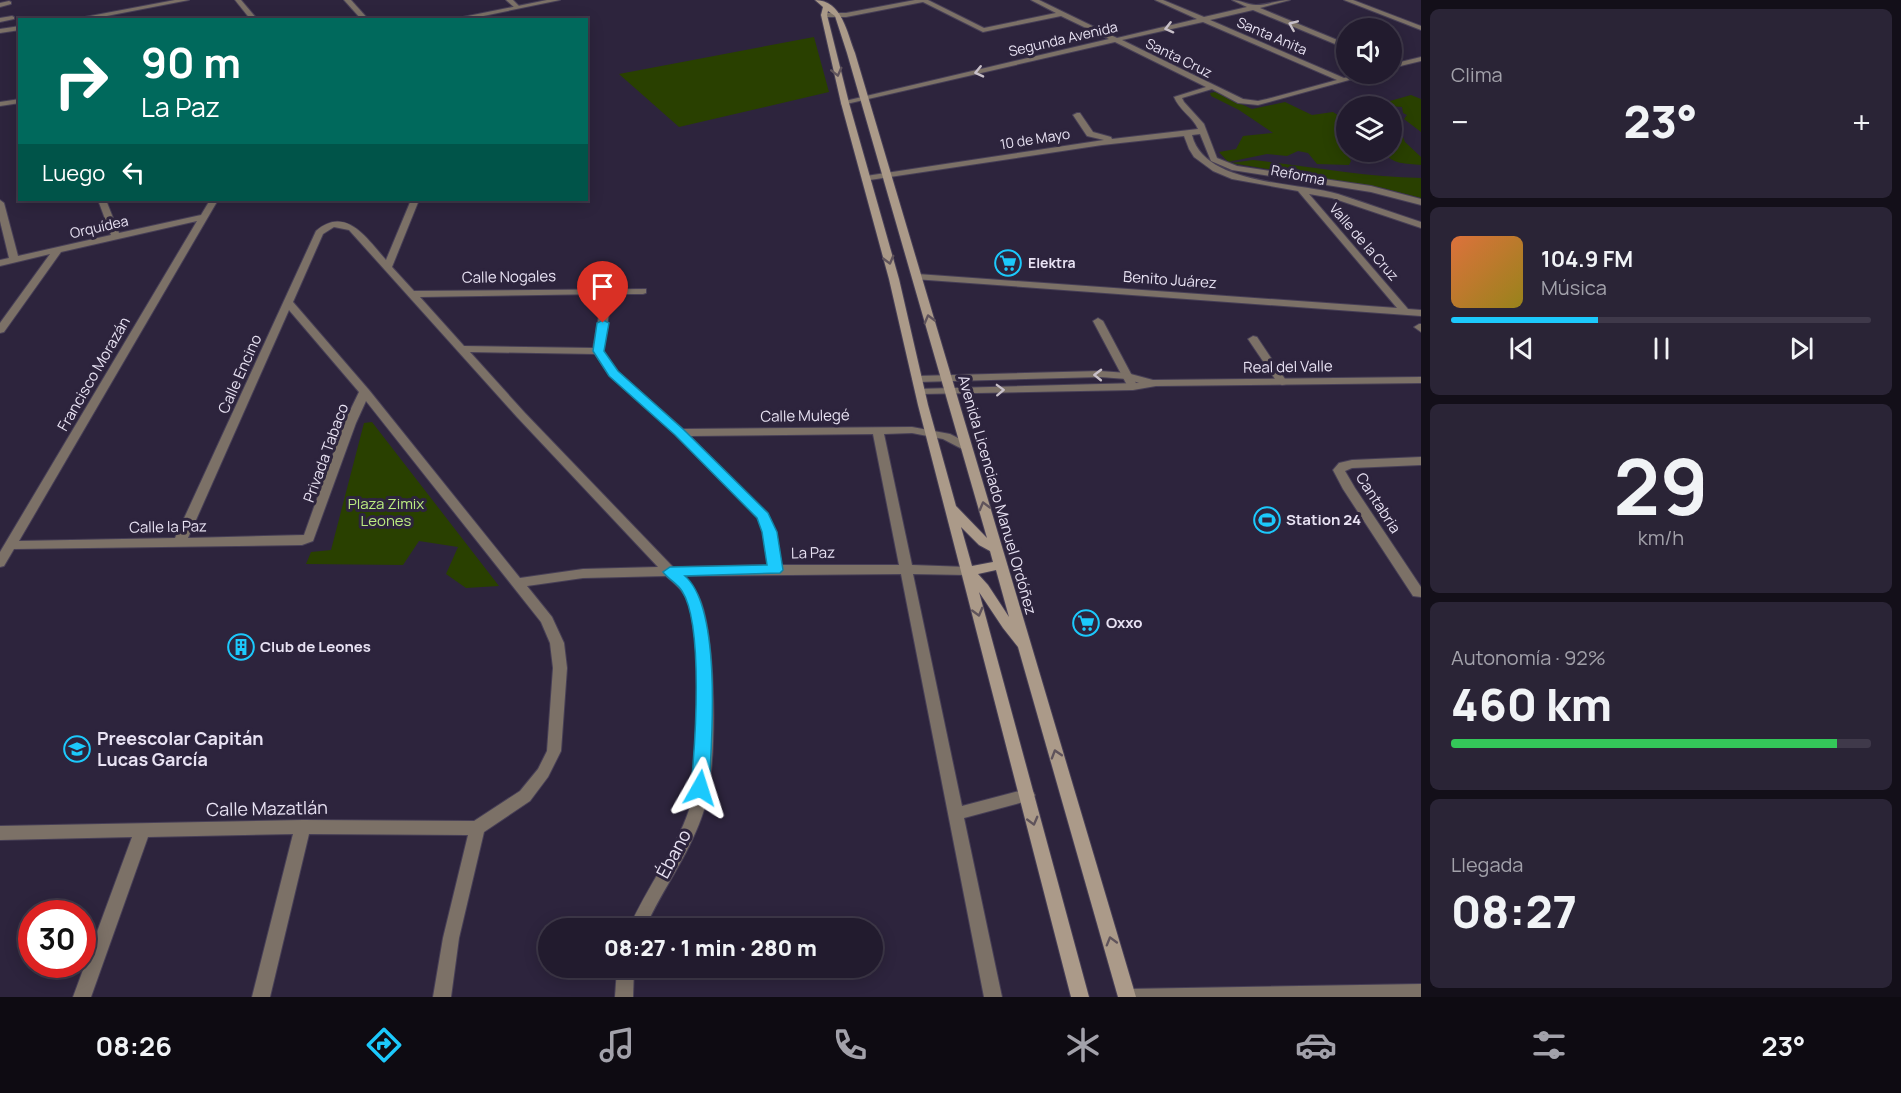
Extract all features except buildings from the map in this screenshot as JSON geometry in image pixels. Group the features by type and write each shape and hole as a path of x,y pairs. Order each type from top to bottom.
{"main road":[{"path":"818,0 825,11 845,103 1080,997"},
{"name":"Avenida Licenciado Manuel Ordóñez","path":"838,15 917,277 1127,997"},
{"path":"951,508 983,542 996,549"},
{"path":"967,571 1000,565"},
{"path":"967,571 987,589 1010,630 1024,645"}],"street":[{"path":"83,18 186,0"},
{"path":"238,0 253,18"},
{"path":"347,0 364,18"},
{"path":"509,0 517,8"},
{"path":"462,18 557,0"},
{"path":"887,0 895,6"},
{"path":"825,11 838,15 924,0 983,30 1060,14"},
{"name":"Santa Cruz","path":"1034,0 1212,87 1251,103 1268,101 1336,82"},
{"name":"Santa Anita","path":"1158,0 1336,77"},
{"path":"1235,0 1336,42"},
{"name":"Segunda Avenida","path":"845,103 1287,0"},
{"path":"1347,0 1421,28"},
{"path":"0,5 9,3"},
{"path":"0,20 12,18"},
{"path":"0,31 18,28"},
{"path":"1402,64 1421,59"},
{"path":"1212,87 1184,93 1178,97 1179,102 1203,131 1214,159 1229,166 1371,189 1421,202"},
{"path":"0,104 18,101"},
{"name":"10 de Mayo","path":"1077,115 1090,134 1102,139 1187,132"},
{"path":"1187,132 1203,131"},
{"name":"10 de Mayo","path":"866,179 1187,132"},
{"name":"Reforma","path":"1187,132 1197,157 1209,166 1232,176 1354,202 1421,225"},
{"name":"Valle de la Cruz","path":"1301,190 1405,312"},
{"path":"102,201 116,237"},
{"path":"387,268 415,201"},
{"path":"0,203 14,260"},
{"name":"Orquídea","path":"0,263 116,237 207,206"},
{"name":"Francisco Morazán","path":"0,563 207,206"},
{"name":"Ébano","path":"335,224 352,228 670,572 688,587 696,605 701,632 705,727 703,768 697,808 642,918"},
{"name":"Calle Encino","path":"179,544 319,233 335,224"},
{"path":"0,330 58,250"},
{"name":"Benito Juárez","path":"917,277 1421,313"},
{"path":"608,291 598,351 613,373 680,433 763,516 770,532 775,570"},
{"name":"Calle Nogales","path":"411,294 644,291"},
{"path":"288,303 365,392 547,620 557,643 560,668 554,751 543,773 525,796 477,828 451,938 442,997"},
{"path":"0,310 17,305"},
{"path":"1098,321 1133,387"},
{"path":"1253,339 1282,382"},
{"path":"462,349 598,351"},
{"path":"1018,376 1023,389"},
{"name":"Real del Valle","path":"947,385 1018,376 1127,376 1156,383"},
{"name":"Real del Valle","path":"919,385 1023,389 1133,387 1156,383 1421,380"},
{"name":"Privada Tabaco","path":"316,524 350,423 365,392"},
{"path":"878,431 993,997"},
{"path":"931,432 946,436 966,447"},
{"name":"Calle Mulegé","path":"680,433 931,432"},
{"name":"Cantabria","path":"1418,593 1349,489 1339,470 1343,466 1352,464 1421,461"},
{"name":"Calle la Paz","path":"11,545 302,541 309,538 316,524"},
{"name":"La Paz","path":"517,583 543,577 670,572 906,568 967,571"},
{"path":"956,814 1027,795"},
{"path":"261,997 303,827"},
{"name":"Calle Mazatlán","path":"0,833 142,832 303,827 477,828"},
{"path":"82,997 142,832"},
{"path":"624,997 625,978"},
{"path":"1127,997 1369,996 1421,992"}],"green space":[{"path":"814,37 829,92 679,127 619,74"},
{"path":"1215,92 1252,109 1285,102 1312,115 1333,112 1336,114 1336,162 1350,162 1349,165 1317,164 1308,153 1298,151 1287,156 1267,154 1228,162 1219,152 1236,149 1243,136 1273,133 1239,110 1211,96 1210,93"},
{"path":"1411,95 1421,99 1421,132 1404,119 1407,115 1403,113 1402,98"},
{"path":"1402,134 1405,142 1421,157 1421,165 1398,162 1402,162"},
{"path":"1253,160 1421,178 1421,198 1383,188 1231,163"},
{"name":"Plaza Zimix Leones","path":"372,422 499,586 466,588 446,574 458,547 419,541 403,565 306,564 311,552 331,550 364,423"}],"place":[{"name":"Elektra","path":"1008,263"},
{"name":"Station 24","path":"1267,520"},
{"name":"Oxxo","path":"1086,623"},
{"name":"Club de Leones","path":"241,647"},
{"name":"Preescolar Capitán Lucas García","path":"77,749"}],"route":[{"path":"603,323 598,351 613,373 680,433 763,516 770,532 775,570 670,572 688,587 696,605 701,632 705,727 700,788"}]}
